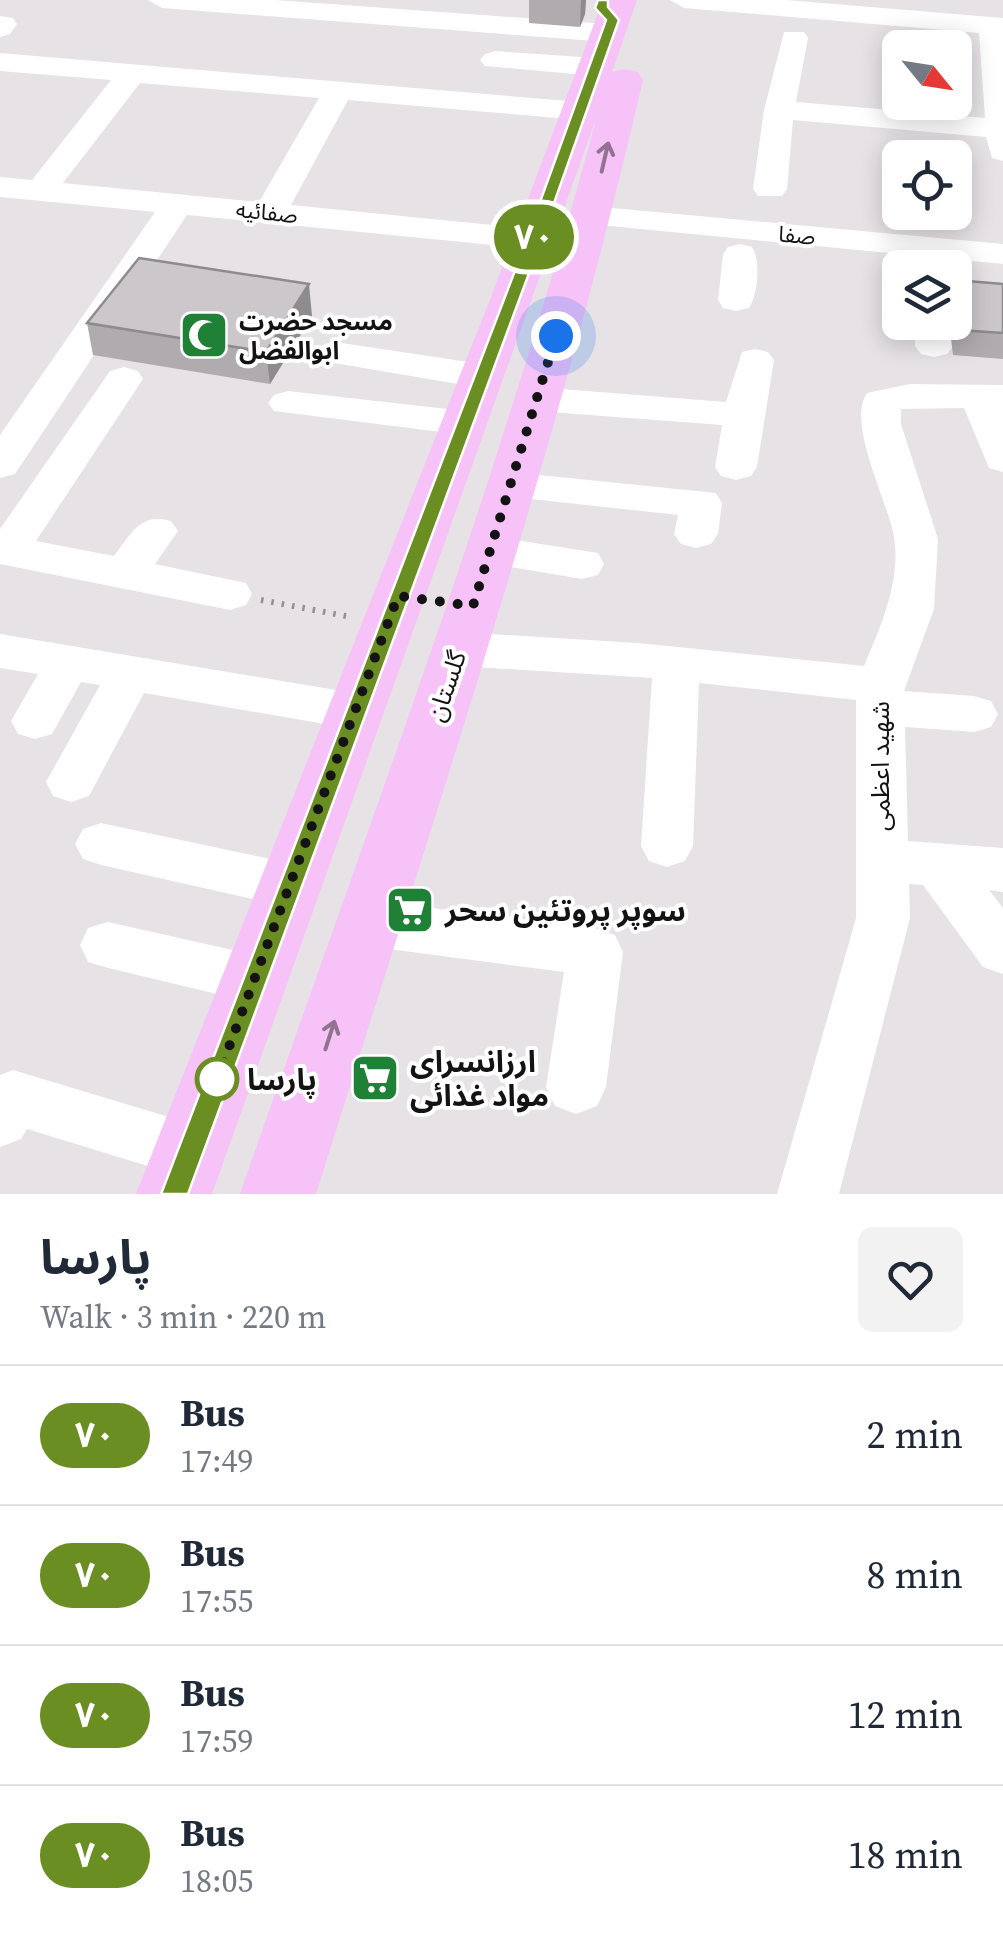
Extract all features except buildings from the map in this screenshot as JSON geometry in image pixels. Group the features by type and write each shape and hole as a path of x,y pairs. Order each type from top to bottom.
{"main road":[{"name":"گلستان","path":"278,1194 466,627 536,399 610,33"},
{"name":"گلستان","path":"182,1172 474,400 570,232 617,107 610,33"},
{"path":"392,610 466,627"}],"street":[{"path":"162,0 610,33"},
{"path":"684,0 1000,21"},
{"path":"871,0 1000,21"},
{"path":"1000,21 1003,151"},
{"path":"495,60 610,33"},
{"path":"13,71 132,73 181,64 268,71 340,90 610,33"},
{"path":"770,190 779,110 794,38"},
{"path":"13,191 132,73"},
{"path":"270,213 340,90"},
{"path":"779,110 1002,129"},
{"name":"صفائیه","path":"13,191 270,213 570,232"},
{"path":"0,465 119,308 178,204"},
{"name":"صفا","path":"570,232 1003,254"},
{"name":"صفا","path":"644,233 740,254 882,266"},
{"path":"736,300 740,254"},
{"path":"972,274 1003,277"},
{"path":"335,353 474,400"},
{"path":"736,468 755,360"},
{"path":"124,378 4,550 230,594"},
{"name":"شهید اعظمی","path":"808,1194 883,918 881,696 911,609 916,539 881,424 881,402 910,396 992,397"},
{"path":"992,397 1003,459"},
{"path":"536,399 743,415"},
{"path":"288,403 474,400"},
{"path":"510,486 701,503 696,534"},
{"path":"126,572 156,531"},
{"path":"490,552 582,564"},
{"path":"466,627 974,714"},
{"path":"2,655 354,711"},
{"path":"35,721 68,663"},
{"path":"667,846 676,664"},
{"path":"71,782 131,673"},
{"path":"101,844 289,885"},
{"path":"881,860 1003,870"},
{"path":"938,865 1003,950"},
{"path":"366,923 595,952 576,1087"},
{"path":"108,944 255,978"},
{"path":"0,1119 13,1097 182,1172"}],"path":[{"path":"230,594 392,610"}],"bus line":[{"name":"۷۰","path":"174,1194 524,268 612,20 602,8 604,0"}],"place":[{"name":"مسجد حضرت ابوالفضل","path":"204,335"},
{"name":"سوپر پروتئین سحر","path":"410,910"},
{"name":"ارزانسرای مواد غذائی","path":"375,1078"},
{"name":"پارسا","path":"217,1079"}],"route":[{"path":"217,1079 398,596 473,606 556,336"}]}
